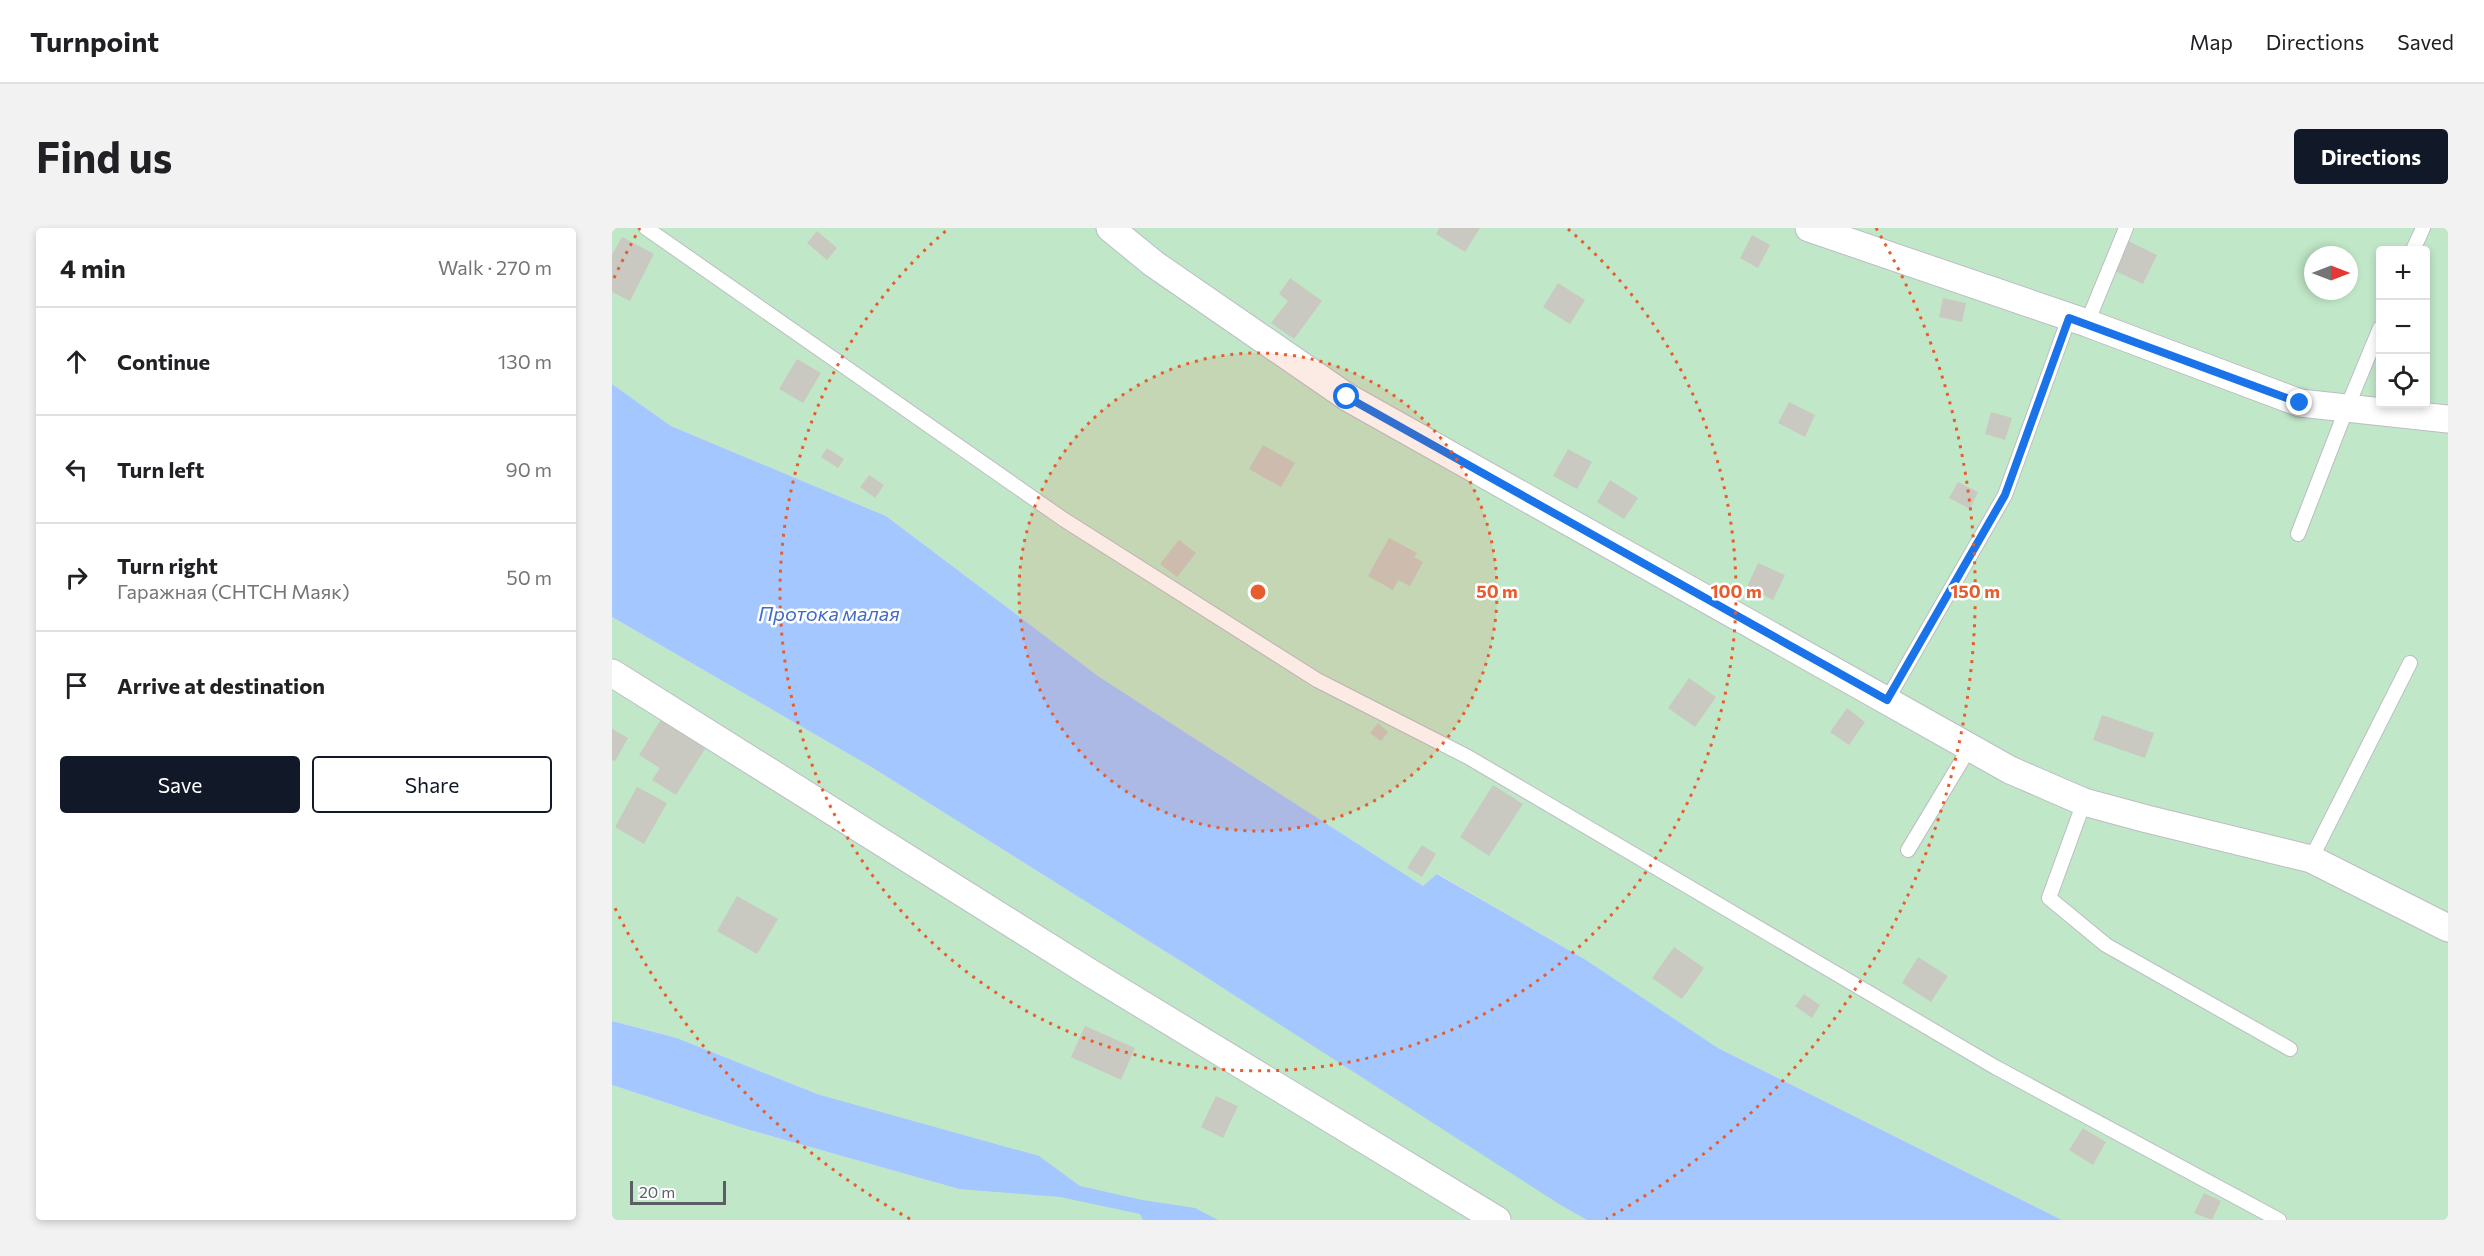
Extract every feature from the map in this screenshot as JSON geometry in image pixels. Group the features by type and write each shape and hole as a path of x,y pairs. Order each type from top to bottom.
{"street":[{"path":"1110,228 1154,264 1347,397 2010,770 2084,802 2311,859 2448,928"},
{"path":"1809,228 2078,321 2300,403 2346,410 2448,419"},
{"path":"612,673 1092,974 1497,1220"}],"lane":[{"path":"646,228 1063,519 1317,680 1468,757 1995,1067 2279,1220"},
{"path":"1887,700 2005,495 2078,321 2126,228"},
{"path":"2415,246 2423,228"},
{"path":"2298,534 2376,338"},
{"path":"2311,859 2410,663"},
{"path":"1908,850 1970,747"},
{"path":"2084,802 2049,898 2106,945 2290,1049"}],"green space":[{"path":"612,228 2448,228 2448,1220 2062,1220 1718,1048 1586,960 1438,874 1423,886 1098,676 886,516 671,426 612,384"},
{"path":"612,617 873,768 1587,1220 612,1220 612,1085 746,1129 959,1189 820,1095 677,1038 612,1021"}],"water":[{"name":"Протока малая","path":"612,384 671,426 886,516 1098,676 1423,886 1437,874 1586,960 1718,1048 2062,1220 1587,1220 1559,1204 1198,972 873,768 612,617"},
{"path":"612,1021 677,1038 820,1095 1039,1156 1080,1186 1142,1200 1195,1208 1218,1220 1143,1220 1140,1214 1060,1197 959,1189 746,1129 612,1085"}],"building":[{"path":"1439,228 1480,228 1465,252 1436,234"},
{"path":"817,231 837,248 827,260 807,243"},
{"path":"1752,235 1770,245 1758,268 1740,258"},
{"path":"622,237 654,254 630,301 612,292 612,255"},
{"path":"2128,241 2157,255 2143,284 2113,270"},
{"path":"1290,278 1322,301 1294,339 1271,323 1288,301 1279,294"},
{"path":"1558,283 1585,300 1570,324 1543,307"},
{"path":"1943,298 1966,303 1962,322 1939,317"},
{"path":"797,359 821,373 803,403 779,389"},
{"path":"1789,402 1815,415 1805,437 1778,423"},
{"path":"1991,412 2012,418 2005,440 1985,434"},
{"path":"1263,445 1295,463 1281,487 1249,469"},
{"path":"827,448 844,459 838,468 821,457"},
{"path":"1568,449 1592,462 1577,489 1553,476"},
{"path":"869,475 884,485 875,498 860,487"},
{"path":"1610,480 1638,498 1624,519 1597,502"},
{"path":"1958,482 1978,492 1970,509 1949,498"},
{"path":"1389,538 1417,553 1414,557 1423,562 1410,586 1398,580 1393,590 1368,576"},
{"path":"1179,540 1196,553 1177,577 1160,564"},
{"path":"1758,563 1785,575 1773,600 1747,587"},
{"path":"1689,678 1716,697 1695,727 1668,708"},
{"path":"1847,708 1865,722 1849,745 1830,732"},
{"path":"665,713 710,741 676,795 652,780 660,768 639,755"},
{"path":"2102,715 2154,733 2145,758 2093,740"},
{"path":"1378,723 1388,732 1381,741 1370,733"},
{"path":"612,729 628,738 615,761 612,760"},
{"path":"1493,785 1523,804 1489,856 1460,837"},
{"path":"637,787 667,803 644,844 615,827"},
{"path":"1422,845 1436,854 1422,877 1407,868"},
{"path":"737,896 778,919 757,954 717,931"},
{"path":"1674,947 1704,968 1682,999 1652,978"},
{"path":"1918,957 1948,976 1931,1002 1902,983"},
{"path":"1804,994 1820,1005 1812,1018 1795,1006"},
{"path":"1085,1026 1135,1048 1121,1080 1071,1057"},
{"path":"1216,1096 1238,1106 1223,1138 1201,1127"},
{"path":"2083,1128 2106,1142 2093,1165 2069,1150"},
{"path":"2204,1193 2221,1201 2212,1220 2194,1213"}],"route":[{"path":"1347,397 1887,700 2005,495 2069,318 2300,403"}]}
